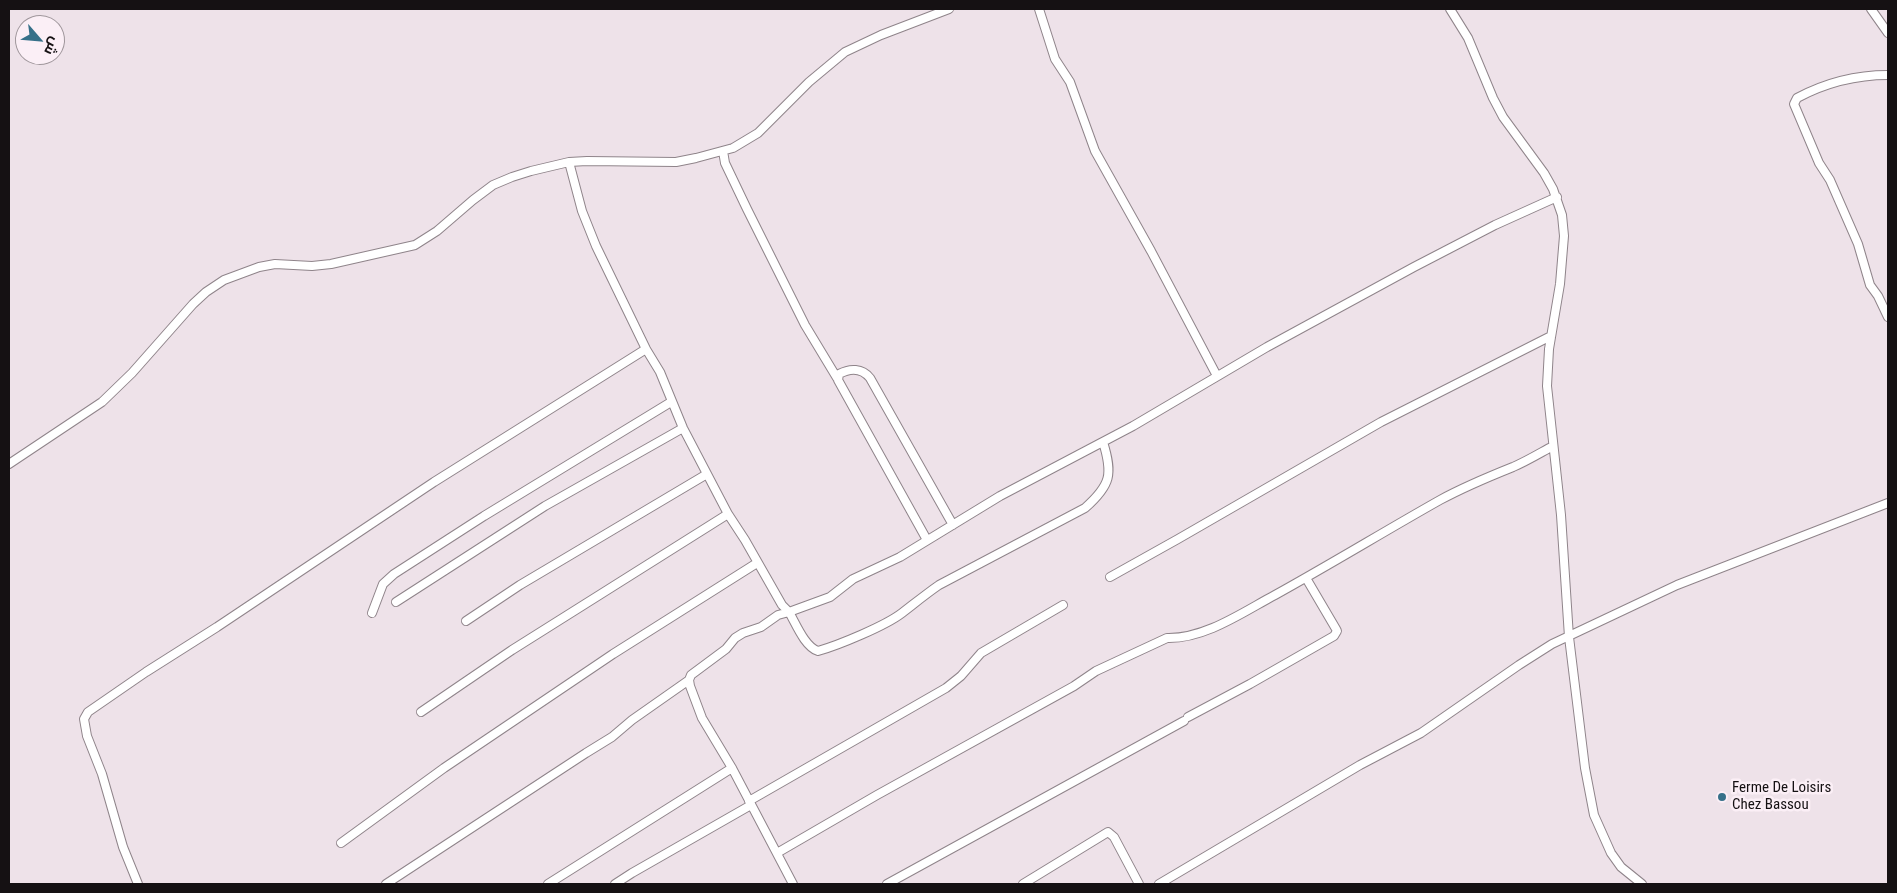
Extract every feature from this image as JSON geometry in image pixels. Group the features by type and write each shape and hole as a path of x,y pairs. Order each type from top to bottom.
{"street":[{"path":"9,464 102,402 132,373 193,304 206,292 224,280 241,272 275,264 312,266 331,264 415,245 437,231 472,200 493,185 518,174 569,162 611,160 676,162 733,148 758,134 809,82 845,52 881,35 949,9"},
{"path":"1040,9 1055,59 1070,82 1095,151 1180,304 1217,376"},
{"path":"1450,9 1468,38 1492,98 1503,117 1544,173 1557,197 1562,215 1564,236 1560,284 1551,336 1547,386 1561,515 1569,637 1585,768 1594,815 1611,853 1621,867 1642,884"},
{"path":"1871,9 1888,33"},
{"path":"1888,75 1852,77 1806,94 1797,98 1794,102 1819,163 1830,180 1858,244 1870,285 1878,296 1888,317"},
{"path":"722,152 747,210 805,325 837,378 927,540"},
{"path":"569,162 582,211 596,246 646,348 660,372 683,428 728,514 782,605 789,612 813,649 818,651 827,648 880,626 902,613 939,585 1085,508 1100,493 1107,481 1110,468 1103,442"},
{"path":"386,884 586,753 612,738 632,720 689,680 691,675 726,649 735,638 743,633 761,627 778,615 830,597 853,579 900,558 1000,496 1103,442 1217,376 1414,267 1504,221 1557,197"},
{"path":"1110,577 1366,430 1551,336"},
{"path":"138,884 123,847 102,774 87,736 84,719 88,712 440,477 646,348"},
{"path":"837,378 842,372 854,369 868,375 953,526"},
{"path":"372,613 383,584 394,574 484,516 671,402"},
{"path":"396,602 545,506 683,428"},
{"path":"777,853 877,795 1074,686 1096,671 1167,638 1193,635 1222,624 1306,578 1442,499 1553,446"},
{"path":"466,620 520,585 707,474"},
{"path":"1159,884 1360,765 1421,733 1552,644 1677,585 1888,503"},
{"path":"421,712 512,650 728,514"},
{"path":"340,843 444,768 613,654 757,563"},
{"path":"887,884 1334,636 1337,631 1306,578"},
{"path":"615,884 946,688 961,676 981,654 1063,605"},
{"path":"689,680 702,718 732,768 794,884"},
{"path":"548,884 732,768"},
{"path":"1023,884 1108,832 1114,837 1139,884"}],"place":[{"name":"Ferme De Loisirs Chez Bassou","path":"1722,797"}]}
